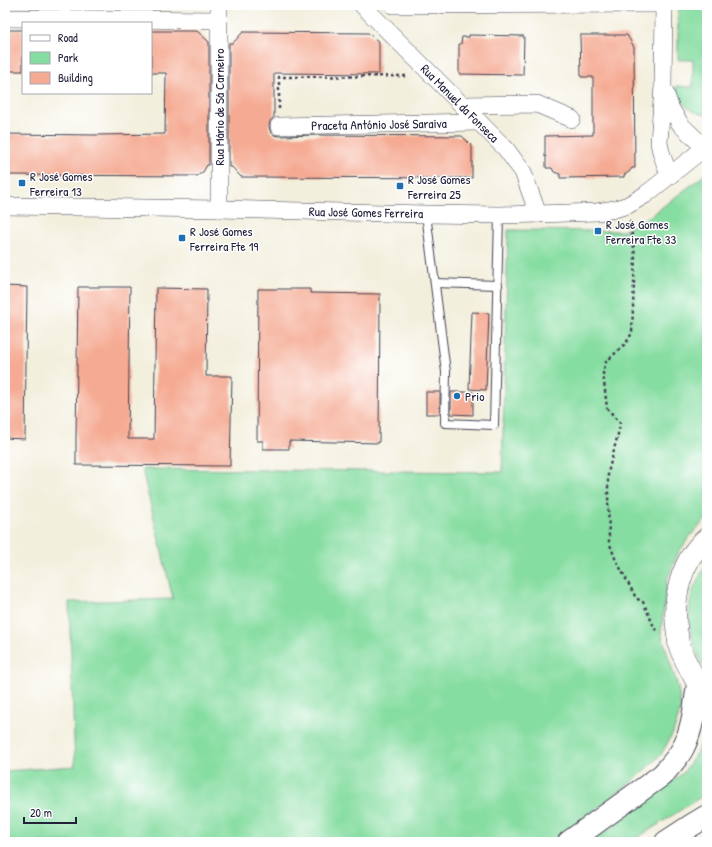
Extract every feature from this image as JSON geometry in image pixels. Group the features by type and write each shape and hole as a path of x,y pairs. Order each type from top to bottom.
{"highway":[{"path":"569,842 662,775 683,748 703,692"},
{"path":"666,842 707,816"}],"street":[{"name":"Rua Manuel da Fonseca","path":"362,5 506,149 523,172 538,214"},
{"path":"393,6 664,6 663,86 659,143 669,176"},
{"path":"5,18 180,12 219,13"},
{"name":"Rua Mário de Sá Carneiro","path":"219,13 219,209"},
{"path":"663,86 671,109 681,125 706,147"},
{"path":"462,106 537,104 572,119"},
{"name":"Praceta António José Saraiva","path":"279,126 479,122"},
{"name":"Rua José Gomes Ferreira","path":"5,206 499,215 597,212 628,205 645,195 706,147"},
{"path":"703,692 688,666 679,645 675,607 685,568 693,554 707,538"}],"lane":[{"path":"426,214 446,372 446,424 494,425 499,215"},
{"path":"435,283 498,285"}],"path":[{"path":"279,126 279,78 432,76"},
{"path":"628,205 635,256 632,334 606,362 603,373 607,408 620,422 608,473 609,542 615,558 636,598 642,602 655,629 679,645"}],"green space":[{"path":"678,5 707,5 707,115 696,112 686,106 682,102 677,92 676,86 693,87 693,60 678,60"},
{"path":"707,173 707,518 690,536 678,553 667,580 661,633 678,687 681,708 673,733 661,755 631,782 553,842 5,842 5,771 75,766 69,602 173,599 142,469 502,472 508,230 623,231 652,215"},
{"path":"707,563 707,672 695,649 690,627 689,612 692,593"},
{"path":"706,730 707,793 631,842 592,842 683,773 696,754"}],"building":[{"path":"5,30 22,30 22,71 5,71"},
{"path":"152,31 197,31 209,42 209,165 207,165 203,172 197,176 5,175 5,134 165,134 166,73 152,73"},
{"path":"243,32 368,33 379,42 379,74 274,73 274,117 270,121 269,126 270,131 274,135 462,136 472,146 472,178 241,177 232,167 229,167 229,43 233,43"},
{"path":"469,35 524,36 523,75 459,74 459,44 461,44 462,37 469,37"},
{"path":"580,35 627,35 634,47 635,168 632,168 624,175 624,177 560,178 560,174 554,172 552,168 546,168 545,136 593,135 593,77 581,77"},
{"path":"5,286 27,287 25,439 5,438"},
{"path":"78,287 130,287 128,439 154,439 156,288 207,289 206,376 232,376 230,466 76,465"},
{"path":"258,289 310,289 310,293 380,294 379,443 289,441 289,449 263,449 263,441 257,441"},
{"path":"472,312 489,313 486,390 469,389"},
{"path":"426,392 440,392 440,414 426,414"},
{"path":"451,392 473,392 473,415 451,414"}],"place":[{"name":"R José Gomes Ferreira 13","path":"22,183"},
{"name":"R José Gomes Ferreira 25","path":"400,186"},
{"name":"R José Gomes Ferreira Fte 33","path":"598,231"},
{"name":"R José Gomes Ferreira Fte 19","path":"182,238"},
{"name":"Prio","path":"457,396"}]}
